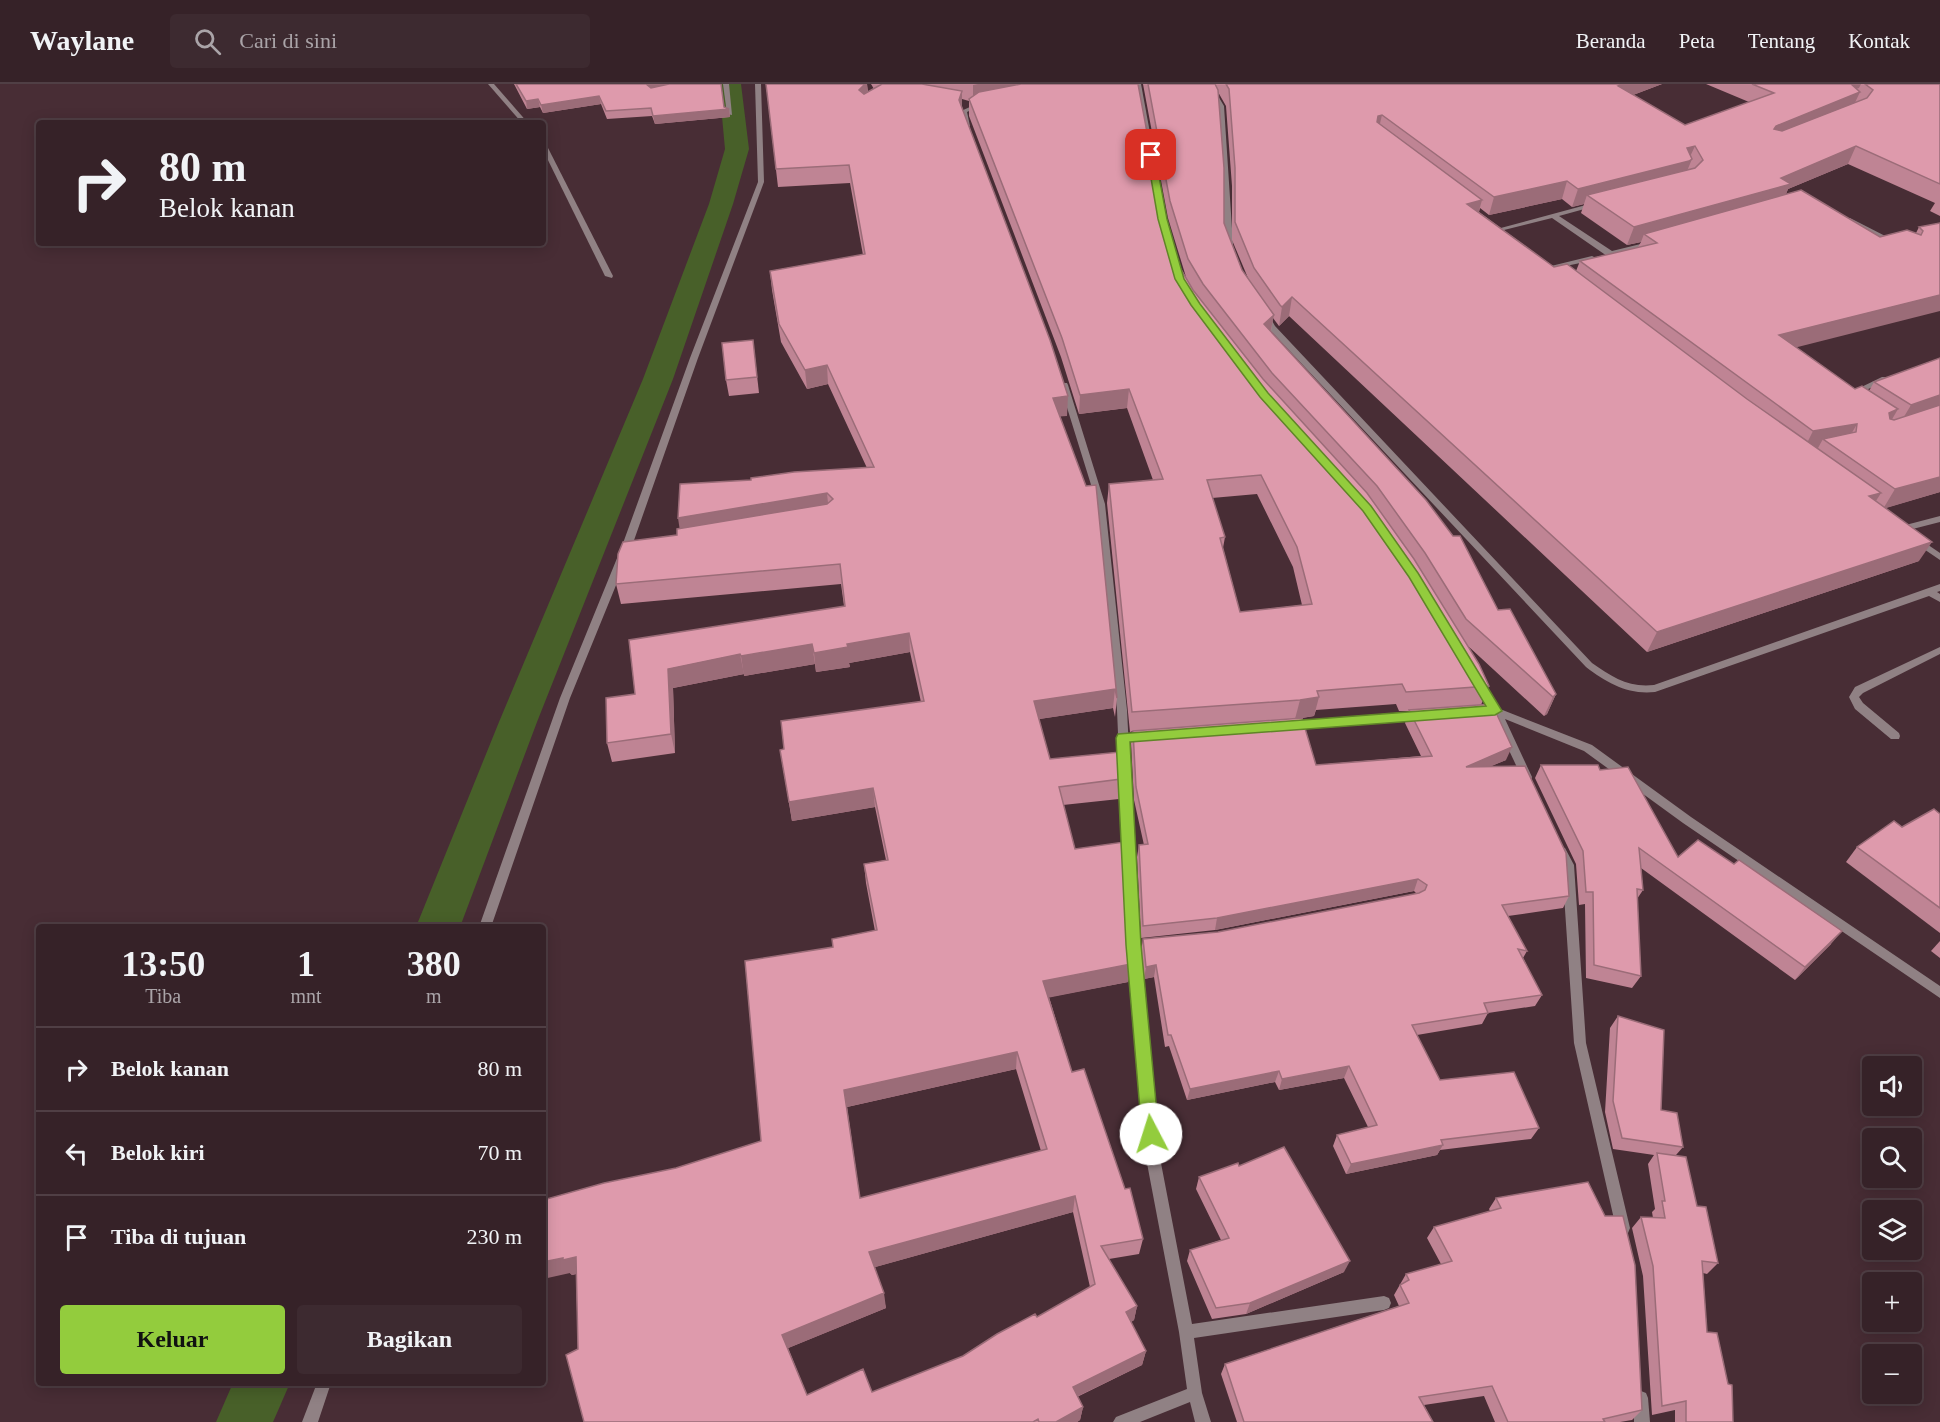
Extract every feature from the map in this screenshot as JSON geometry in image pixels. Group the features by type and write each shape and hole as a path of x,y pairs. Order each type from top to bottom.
{"street":[{"path":"491,84 522,120"},
{"path":"726,84 729,114"},
{"path":"1138,84 1155,177"},
{"path":"1208,84 1221,106 1227,186 1227,240 1231,249"},
{"path":"486,924 565,698 627,546 694,358 761,182 758,87 769,89"},
{"path":"972,137 964,111 972,106 994,101"},
{"path":"961,103 972,106"},
{"path":"546,150 609,276"},
{"path":"1500,229 1608,201"},
{"path":"1839,214 1899,245"},
{"path":"1554,216 1611,254"},
{"path":"1491,222 1509,235"},
{"path":"1551,267 1664,240"},
{"path":"1542,261 1560,274"},
{"path":"1256,303 1272,327 1589,665 1613,683 1645,690 1655,688 1940,587"},
{"path":"1059,369 1101,504 1123,738 1153,1158 1186,1332 1195,1393 1203,1422"},
{"path":"1852,400 1851,394 1896,375"},
{"path":"1901,529 1940,519"},
{"path":"1892,523 1940,557"},
{"path":"627,546 639,546"},
{"path":"1930,592 1940,599"},
{"path":"1895,736 1859,706 1854,697 1859,690 1940,650"},
{"path":"1472,672 1490,711 1529,783"},
{"path":"1490,711 1588,748 1687,820 1940,993"},
{"path":"1274,727 1437,715"},
{"path":"1123,738 1134,737"},
{"path":"1558,844 1568,865 1580,1043 1626,1241"},
{"path":"1186,1332 1384,1303"},
{"path":"310,1422 323,1386"},
{"path":"1641,1388 1642,1422"},
{"path":"1121,1422 1195,1393"}],"building":[{"path":"516,84 646,84 651,88 669,84 721,84 724,107 729,109 653,116 651,108 606,111 599,96 541,105 538,99 526,101"},
{"path":"766,84 865,84 859,90 864,94 882,84 922,84 962,91 959,100 1050,340 1068,396 1053,398 1086,486 1096,485 1117,698 1115,689 1034,701 1050,759 1120,752 1121,779 1059,787 1075,849 1124,842 1131,964 1043,981 1072,1072 1084,1069 1125,1189 1130,1188 1143,1239 1101,1246 1137,1306 1126,1312 1146,1351 1073,1387 1083,1407 1056,1422 1039,1422 1038,1419 1033,1422 584,1422 566,1355 578,1349 576,1257 546,1261 546,1199 604,1183 676,1168 761,1141 745,961 833,947 832,939 877,930 864,864 888,860 873,788 789,802 780,750 784,749 781,721 924,701 909,633 847,644 848,647 814,653 812,644 741,656 740,654 668,669 671,734 607,743 606,698 635,694 629,640 845,606 840,564 616,584 618,554 623,542 677,535 677,529 827,504 833,499 827,493 678,518 680,484 751,480 751,478 794,472 874,467 827,365 805,370 779,324 770,271 865,254 849,165 776,169","holes":["1017,1052 1047,1149 860,1198 844,1090","1075,1196 1095,1284 1037,1317 1035,1314 997,1334 963,1356 872,1392 863,1369 807,1395 782,1335 884,1293 869,1252"]},
{"path":"1021,84 1138,84 1160,202 1176,261 1193,290 1263,379 1367,493 1414,559 1479,664 1489,686 1406,692 1402,684 1317,691 1319,697 1300,700 1132,712 1109,484 1163,479 1129,389 1080,395 1062,338 969,99 979,92","holes":["1261,475 1297,547 1312,604 1240,612 1220,538 1225,537 1207,480"]},
{"path":"1148,84 1215,84 1218,90 1224,168 1224,223 1242,270 1274,315 1264,324 1426,500 1453,536 1460,536 1498,610 1510,609 1556,694 1553,697 1466,619 1425,553 1377,486 1272,373 1203,284 1188,259 1170,201"},
{"path":"1226,84 1623,84 1618,86 1685,125 1774,93 1752,84 1851,84 1860,92 1776,126 1774,129 1782,131 1867,98 1873,90 1865,84 1940,84 1940,184 1856,146 1781,178 1791,184 1634,227 1587,195 1695,168 1703,160 1695,146 1687,148 1692,159 1689,161 1578,189 1567,181 1494,197 1382,115 1378,116 1377,122 1482,200 1467,204 1554,267 1567,264 1747,399 1881,493 1869,496 1932,542 1657,632 1292,297 1282,307 1280,305 1254,268 1235,222 1235,168 1229,89"},
{"path":"1801,190 1880,237 1907,230 1921,235 1923,231 1919,227 1940,223 1940,295 1779,335 1855,389 1862,386 1898,409 1889,413 1890,419 1894,420 1940,405 1940,477 1895,489 1823,439 1856,432 1857,424 1813,431 1580,261 1657,243 1644,234"},
{"path":"753,340 757,377 726,380 722,343"},
{"path":"1940,358 1940,395 1911,405 1874,382"},
{"path":"1492,704 1512,747 1466,767 1525,766 1566,853 1569,896 1502,905 1527,951 1518,949 1542,995 1484,1003 1488,1013 1412,1025 1440,1080 1514,1072 1539,1128 1441,1140 1443,1145 1351,1164 1337,1135 1377,1125 1349,1066 1282,1079 1279,1071 1190,1089 1171,1035 1168,1035 1156,965 1146,967 1143,939 1218,932 1419,893 1425,890 1427,885 1418,879 1217,918 1143,926 1139,845 1148,844 1136,787 1133,731 1302,718 1316,765 1432,756 1409,710"},
{"path":"1541,765 1598,765 1600,770 1628,767 1678,857 1698,840 1734,864 1739,860 1842,931 1805,967 1639,848 1643,890 1637,889 1641,976 1594,965 1593,892 1586,892 1583,851"},
{"path":"1934,809 1940,814 1940,908 1857,847 1894,821 1902,827"},
{"path":"1618,1016 1664,1030 1661,1110 1677,1113 1683,1147 1622,1138 1613,1101"},
{"path":"1284,1147 1350,1261 1250,1303 1216,1308 1190,1250 1229,1238 1199,1177 1238,1163 1239,1166"},
{"path":"1657,1153 1686,1157 1697,1206 1706,1207 1718,1263 1702,1261 1707,1332 1717,1333 1728,1384 1732,1385 1733,1422 1686,1422 1686,1401 1662,1406 1653,1266 1641,1217 1665,1218 1662,1201 1665,1201"},
{"path":"1588,1182 1605,1216 1623,1216 1635,1265 1642,1410 1603,1419 1605,1422 1508,1422 1492,1386 1419,1397 1433,1422 1244,1422 1225,1364 1409,1303 1400,1285 1409,1280 1406,1274 1452,1261 1434,1227 1501,1208 1496,1198"}],"waterway":[{"path":"439,924 518,722 658,379 721,204 737,149 730,84"},
{"path":"244,1422 261,1386"}],"route":[{"path":"1151,155 1163,219 1180,279 1196,305 1264,395 1367,508 1414,576 1495,711 1123,738 1133,945 1151,1134"}]}
